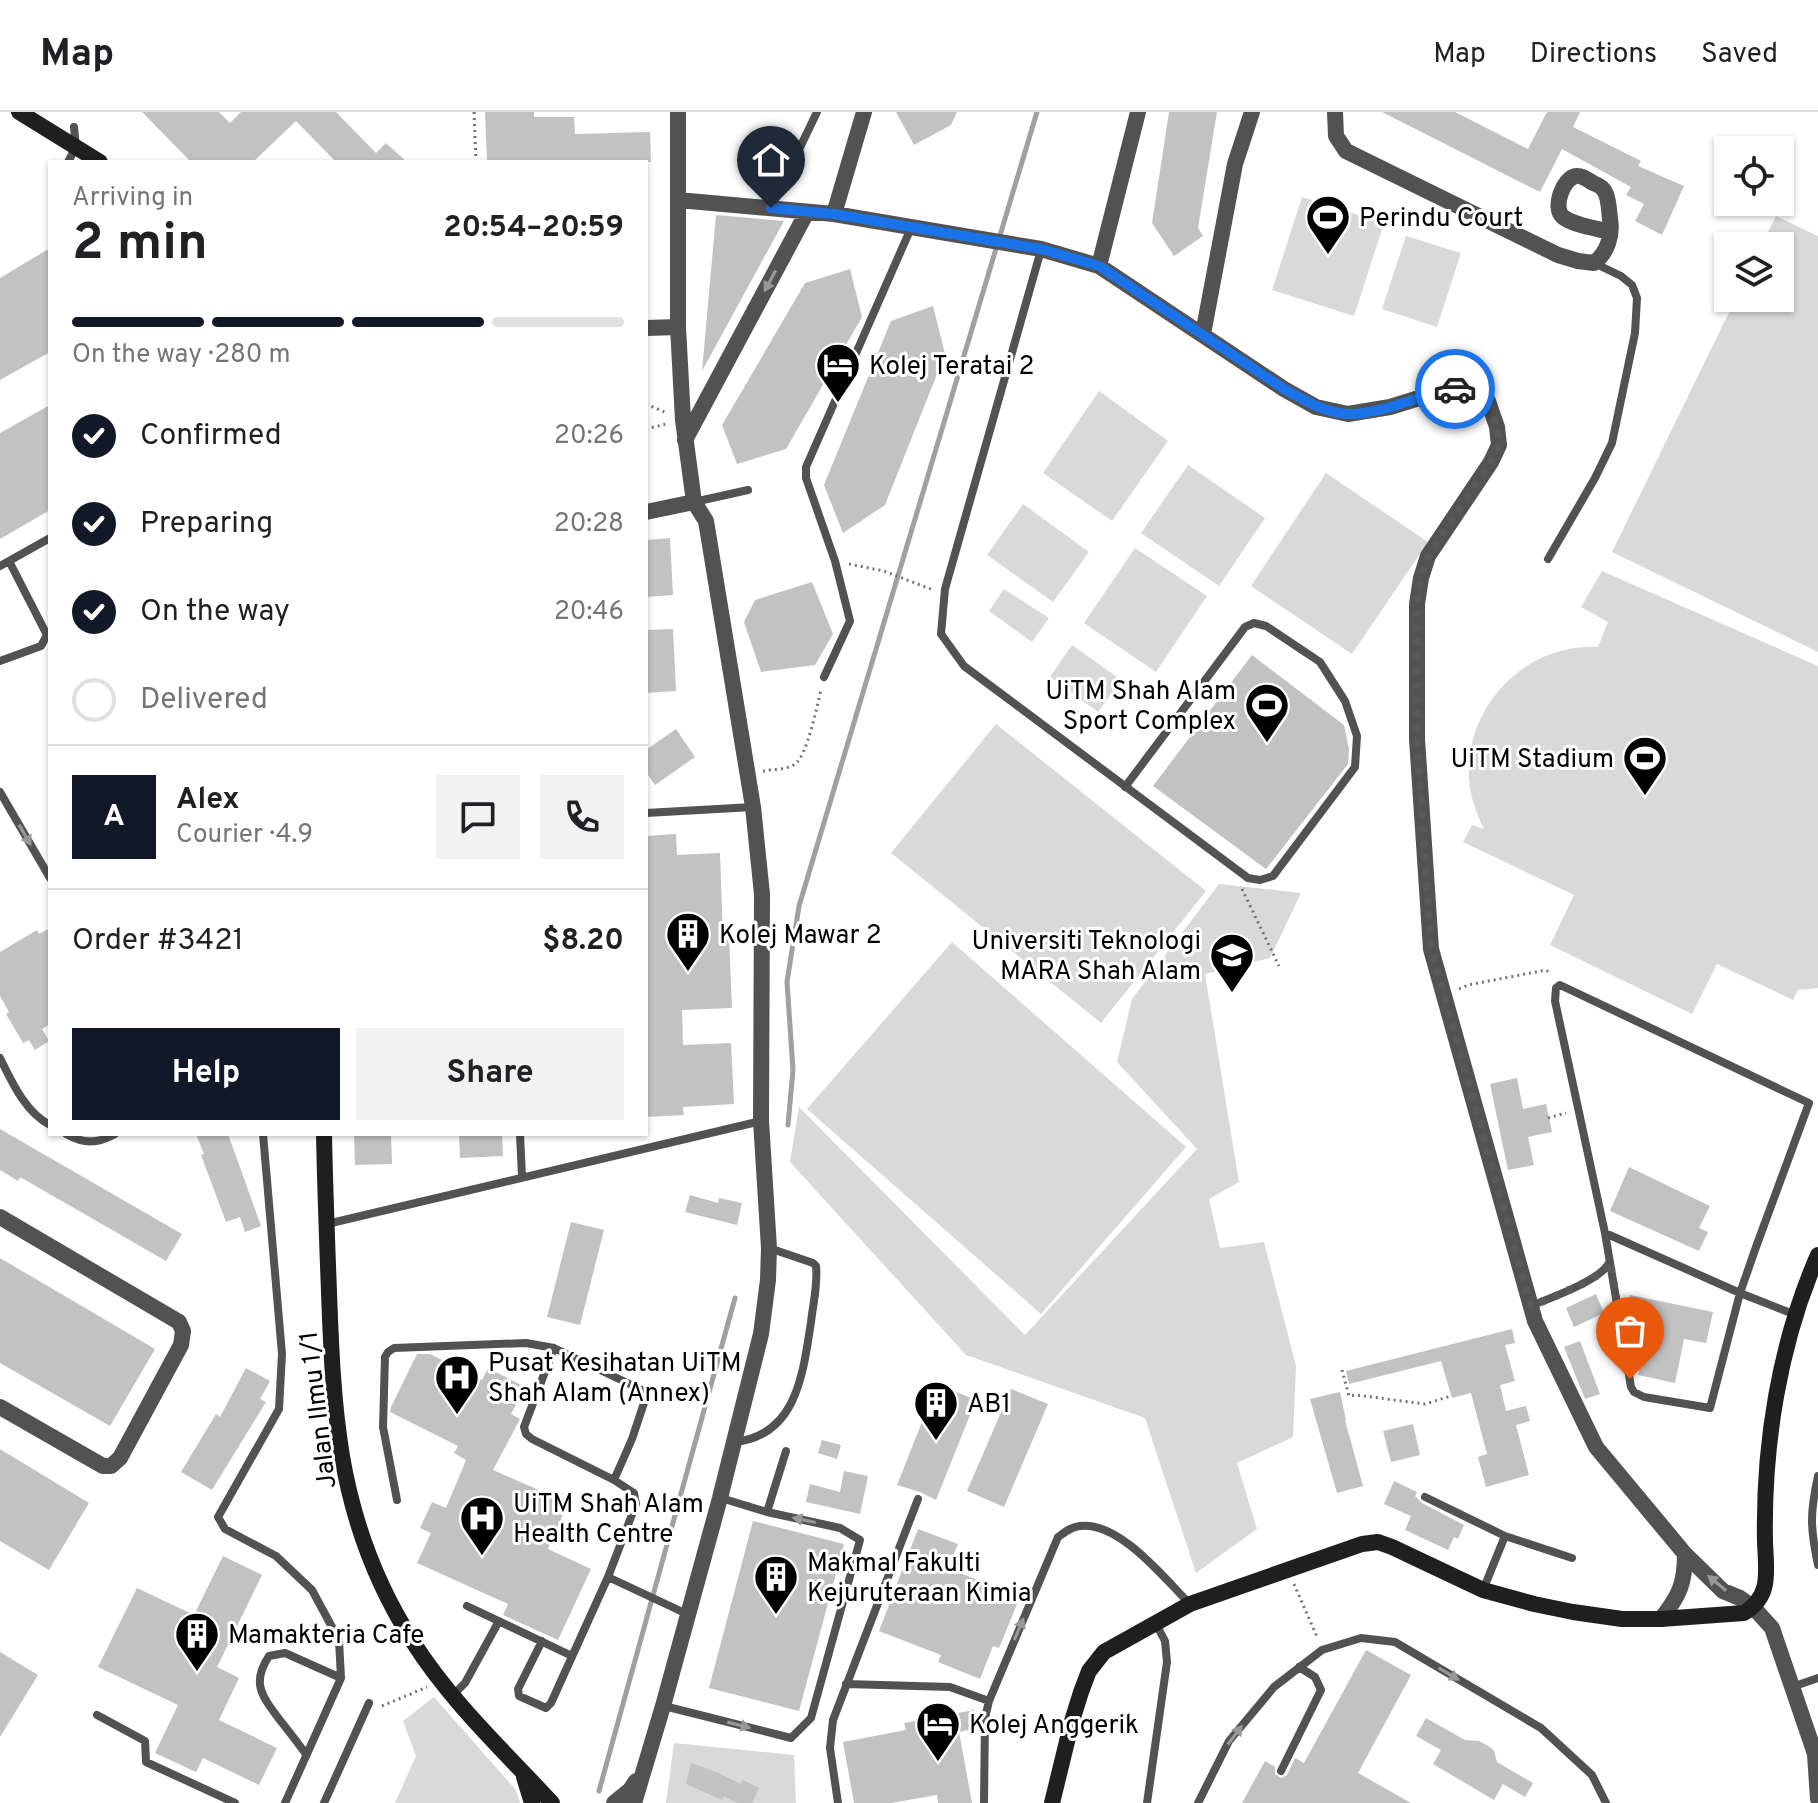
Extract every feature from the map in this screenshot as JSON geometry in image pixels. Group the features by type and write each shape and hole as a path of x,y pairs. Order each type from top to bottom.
{"street":[{"path":"19,112 72,155 92,160"},
{"path":"634,1803 720,1498 761,1334 769,1248 761,1121 762,894 753,807 706,521 694,502 685,440 678,327 678,112"},
{"path":"834,214 864,112"},
{"path":"1099,266 1138,112"},
{"path":"1203,334 1235,164 1252,112"},
{"path":"1335,112 1336,136 1346,151 1558,255 1594,263 1607,249 1610,232"},
{"path":"678,200 834,214 1033,247 1099,266 1316,407 1348,414 1390,407 1442,391 1470,388 1488,401 1497,427 1499,445 1491,462 1428,556 1417,604 1417,739 1431,949 1535,1321 1596,1447 1685,1554 1723,1591 1753,1607 1772,1628 1815,1754 1818,1799"},
{"path":"685,440 807,212"},
{"path":"648,328 678,327"},
{"path":"648,512 694,502"},
{"name":"Jalan Ilmu 1/1","path":"324,1136 335,1403 342,1457 358,1525 385,1591 412,1641 440,1682 552,1803"},
{"path":"0,1217 179,1322 183,1331 181,1345 120,1458 111,1466 103,1466 0,1407"},
{"path":"1052,1803 1072,1721 1089,1671 1104,1652 1190,1604 1362,1544 1378,1542 1483,1590 1573,1612 1622,1619 1661,1619 1744,1613 1753,1607 1762,1595 1766,1581 1764,1507 1776,1401 1796,1315 1816,1264"},
{"path":"1661,1619 1681,1589 1685,1554"},
{"name":"Jalan Ilmu 1/1","path":"523,1771 532,1803"},
{"path":"614,1803 630,1790 642,1773"}],"lane":[{"path":"771,208 817,112"},
{"path":"72,155 74,127"},
{"path":"824,677 850,621 835,561 806,478 806,467 911,227"},
{"path":"1033,247 945,589 941,634 964,666 1125,787 1248,878 1260,880 1273,876 1355,767 1357,736 1345,701 1320,662 1266,626 1254,623 1245,627 1125,787"},
{"path":"1548,559 1601,469 1612,443 1635,333 1637,298 1632,285 1594,263"},
{"path":"694,502 748,490"},
{"path":"0,566 48,539"},
{"path":"0,661 41,646 47,635 9,561"},
{"path":"0,792 48,875"},
{"path":"648,813 753,807"},
{"path":"1564,985 1809,1103 1740,1293 1710,1408 1644,1397 1631,1387 1605,1233 1577,1110 1555,1001 1556,988 1564,985"},
{"path":"0,1058 14,1087 40,1120 48,1124"},
{"path":"326,1224 761,1121"},
{"path":"70,1136 79,1141 102,1141 111,1136"},
{"path":"263,1136 282,1354 279,1409 218,1517 225,1529 276,1556 312,1590 339,1640 341,1678 285,1803"},
{"path":"520,1136 522,1177"},
{"path":"1605,1233 1796,1315"},
{"path":"733,1442 749,1440 785,1415 793,1403 805,1359 816,1266 769,1248"},
{"path":"1531,1306 1595,1277 1606,1270 1610,1262"},
{"path":"397,1500 383,1427 385,1357 394,1348 526,1343 554,1348 640,1389 645,1400 614,1480"},
{"path":"542,1641 518,1689 519,1696 546,1708 608,1577 636,1504 634,1493 614,1480 526,1434 524,1427 554,1348"},
{"path":"767,1512 786,1451"},
{"path":"1818,1476 1812,1505 1818,1565"},
{"path":"1425,1497 1505,1536 1572,1558"},
{"path":"663,1706 791,1738 811,1718 860,1540 840,1528 720,1498"},
{"path":"838,1803 830,1748 833,1720 918,1499"},
{"path":"984,1803 985,1718 989,1701 1058,1537 1069,1529 1081,1526 1095,1527 1111,1534 1137,1550 1190,1604"},
{"path":"1483,1590 1505,1536"},
{"path":"608,1577 687,1614"},
{"path":"467,1606 572,1656"},
{"path":"452,1696 465,1683 499,1621"},
{"path":"1147,1803 1167,1662 1165,1641 1156,1623"},
{"path":"1198,1803 1229,1741 1274,1687 1322,1650 1361,1638 1395,1642 1541,1728 1592,1775 1606,1803"},
{"path":"306,1754 261,1696 259,1682 262,1666 269,1656 285,1653 341,1678"},
{"path":"1281,1771 1321,1690 1315,1677 1299,1667"},
{"path":"1792,1687 1818,1678"},
{"path":"846,1684 950,1687 989,1701"},
{"path":"324,1803 372,1706"},
{"path":"97,1715 145,1741 146,1762 235,1803"}],"path":[{"path":"474,112 476,160"},
{"path":"835,561 884,571 923,586"},
{"path":"747,774 797,763 811,730 824,677"},
{"path":"1230,864 1279,966"},
{"path":"1444,995 1468,985 1546,970 1564,985"},
{"path":"1548,1118 1577,1110"},
{"path":"1342,1370 1349,1396 1425,1404 1451,1396"},
{"path":"1289,1570 1322,1650"},
{"path":"372,1706 440,1682"}],"shaded area":[{"name":"Perindu Court","path":"1302,197 1384,223 1354,316 1272,290"},
{"path":"1776,216 1818,236 1818,652 1612,552 1729,312 1794,312 1794,232 1768,232"},
{"path":"1406,236 1461,253 1437,327 1382,309"},
{"path":"1099,391 1168,441 1112,521 1043,473"},
{"path":"1188,465 1265,518 1219,586 1141,533"},
{"path":"1326,473 1428,542 1352,654 1251,586"},
{"path":"1023,504 1089,552 1053,602 987,555"},
{"path":"1135,548 1207,596 1156,672 1084,623"},
{"name":"UiTM Stadium","path":"1602,571 1818,666 1818,988 1798,990 1793,1000 1717,964 1692,1014 1550,945 1574,895 1463,842 1472,825 1484,829 1471,793 1469,765 1479,722 1490,702 1521,670 1561,651 1598,647 1608,622 1581,607"},
{"path":"1004,589 1049,618 1032,642 989,611"},
{"path":"1072,645 1121,680 1098,712 1050,677"},
{"path":"996,724 1206,891 1101,1023 891,853"},
{"path":"1219,884 1301,893 1270,958 1205,974 1239,1182 1209,1199 1220,1248 1264,1242 1296,1366 1293,1437 1237,1463 1257,1529 1196,1573 1145,1418 966,1355 790,1162 799,1107 1025,1335 1197,1149 1117,1062 1132,999"},
{"path":"952,942 1186,1147 1041,1314 807,1109"},
{"path":"434,1697 516,1790 520,1803 395,1803 416,1756 403,1721"},
{"path":"674,1743 794,1755 796,1803 666,1803"}],"building":[{"path":"142,112 219,112 230,123 241,112 336,112 376,153 386,143 405,160 334,160 296,121 255,160 189,160"},
{"path":"485,112 534,112 534,117 574,117 575,134 650,132 651,162 487,160"},
{"path":"896,112 957,112 951,125 914,145"},
{"path":"1169,112 1217,112 1198,228 1203,236 1174,256 1152,223"},
{"path":"1382,112 1455,112 1528,149 1547,112 1580,112 1573,127 1641,161 1638,166 1684,186 1662,235 1635,221 1644,204 1626,195 1631,187 1562,149 1540,192"},
{"path":"716,215 784,221 702,371"},
{"path":"48,249 48,353 0,380 0,278"},
{"name":"Kolej Teratai 2","path":"850,269 862,317 786,449 737,464 722,425 805,283"},
{"path":"933,306 945,354 885,505 843,533 824,485 891,321"},
{"path":"48,406 48,511 0,539 0,433"},
{"path":"670,538 673,595 648,597 648,540"},
{"path":"812,582 833,634 815,665 761,672 744,622 755,600"},
{"path":"673,629 676,691 648,693 648,630"},
{"name":"UiTM Shah Alam Sport Complex","path":"1252,655 1344,725 1349,749 1348,764 1266,869 1153,786"},
{"path":"676,729 695,757 655,785 648,775 648,749"},
{"name":"Kolej Mawar 2","path":"676,834 677,855 720,853 723,938 729,938 732,1008 682,1010 683,1045 731,1043 734,1104 683,1107 684,1115 648,1117 648,836"},
{"path":"48,929 48,1025 42,1029 48,1042 35,1050 29,1040 23,1043 6,1014 9,1012 0,996 0,952 37,930 39,934"},
{"path":"1517,1078 1523,1109 1546,1104 1552,1132 1528,1137 1534,1165 1508,1170 1490,1084"},
{"path":"0,1129 182,1234 166,1261 20,1177 18,1181 0,1170"},
{"path":"197,1136 229,1136 261,1226 245,1232 240,1217 226,1222 201,1155 204,1154"},
{"path":"354,1136 391,1136 392,1164 355,1165"},
{"path":"459,1136 502,1136 503,1156 460,1158"},
{"path":"1629,1167 1710,1206 1699,1228 1708,1232 1699,1251 1610,1211"},
{"path":"690,1195 718,1203 719,1198 742,1203 737,1225 685,1212"},
{"path":"571,1222 604,1230 580,1325 547,1317"},
{"path":"0,1258 155,1349 110,1426 0,1363"},
{"path":"1596,1294 1604,1313 1574,1327 1566,1308"},
{"path":"1630,1295 1713,1312 1706,1343 1684,1339 1675,1383 1638,1375 1648,1332 1628,1328 1626,1314"},
{"path":"1512,1329 1515,1343 1505,1345 1515,1381 1500,1385 1506,1411 1526,1406 1530,1421 1516,1425 1529,1475 1486,1487 1478,1457 1487,1454 1471,1393 1452,1398 1441,1361 1349,1384 1346,1371"},
{"path":"1580,1341 1600,1394 1585,1399 1564,1347"},
{"name":"UiTM Shah Alam Health Centre","path":"417,1354 430,1354 482,1380 488,1368 525,1387 511,1414 520,1419 493,1470 568,1503 548,1549 591,1569 558,1640 503,1615 508,1604 417,1563 431,1533 420,1528 432,1502 446,1508 466,1460 454,1453 458,1446 390,1412"},
{"path":"246,1368 270,1381 260,1399 266,1402 212,1490 181,1472 216,1414 220,1417"},
{"name":"AB1","path":"937,1384 976,1400 936,1500 897,1485"},
{"path":"1011,1389 1048,1404 1004,1507 967,1491"},
{"path":"1340,1392 1363,1486 1337,1493 1310,1399"},
{"path":"1413,1424 1420,1455 1391,1462 1383,1431"},
{"path":"822,1440 841,1445 837,1459 818,1453"},
{"path":"0,1449 89,1503 49,1570 0,1541"},
{"path":"844,1471 868,1476 860,1514 806,1502 810,1484 840,1492"},
{"path":"1394,1481 1417,1492 1415,1496 1422,1503 1464,1525 1458,1539 1454,1537 1448,1550 1405,1530 1411,1516 1384,1504"},
{"name":"Makmal Fakulti Kejuruteraan Kimia","path":"753,1521 844,1544 799,1711 709,1688"},
{"path":"918,1529 958,1544 948,1568 1020,1597 999,1648 993,1646 980,1679 938,1662 941,1655 879,1631"},
{"name":"Mamakteria Cafe","path":"223,1556 262,1575 217,1667 239,1678 219,1720 277,1748 259,1785 203,1758 196,1772 155,1753 178,1705 98,1667 137,1588 194,1615"},
{"path":"1366,1650 1411,1675 1358,1773 1411,1803 1242,1803 1265,1761 1275,1767 1275,1774 1281,1778 1287,1775 1295,1758 1304,1763"},
{"path":"0,1652 38,1675 0,1737"},
{"path":"974,1710 977,1728 959,1732 972,1803 938,1803 937,1795 891,1803 854,1803 843,1742 906,1730 904,1723"},
{"path":"1426,1718 1465,1740 1479,1741 1490,1747 1497,1762 1533,1783 1525,1797 1503,1784 1494,1800 1433,1764 1441,1750 1416,1736"},
{"path":"691,1763 741,1784 743,1780 759,1788 752,1803 737,1803 724,1796 722,1800 686,1784"}],"waterway":[{"path":"788,1125 793,1070 787,982 799,906 1037,112"},
{"path":"599,1791 735,1298"}],"way so far":[{"path":"1455,389 1470,388 1488,401 1497,427 1499,445 1491,462 1428,556 1417,604 1417,739 1431,949 1531,1306 1595,1277 1606,1270 1610,1262 1630,1379"}],"place":[{"name":"Perindu Court","path":"1328,256"},
{"name":"Kolej Teratai 2","path":"838,404"},
{"name":"UiTM Shah Alam Sport Complex","path":"1267,744"},
{"name":"UiTM Stadium","path":"1645,797"},
{"name":"Kolej Mawar 2","path":"688,973"},
{"name":"Universiti Teknologi MARA Shah Alam","path":"1232,994"},
{"name":"Pusat Kesihatan UiTM Shah Alam (Annex)","path":"457,1416"},
{"name":"AB1","path":"936,1442"},
{"name":"UiTM Shah Alam Health Centre","path":"482,1557"},
{"name":"Makmal Fakulti Kejuruteraan Kimia","path":"776,1616"},
{"name":"Mamakteria Cafe","path":"197,1673"},
{"name":"Kolej Anggerik","path":"938,1763"}],"route":[{"path":"771,208 834,214 1041,249 1099,266 1316,407 1348,414 1390,407 1455,389"}]}
